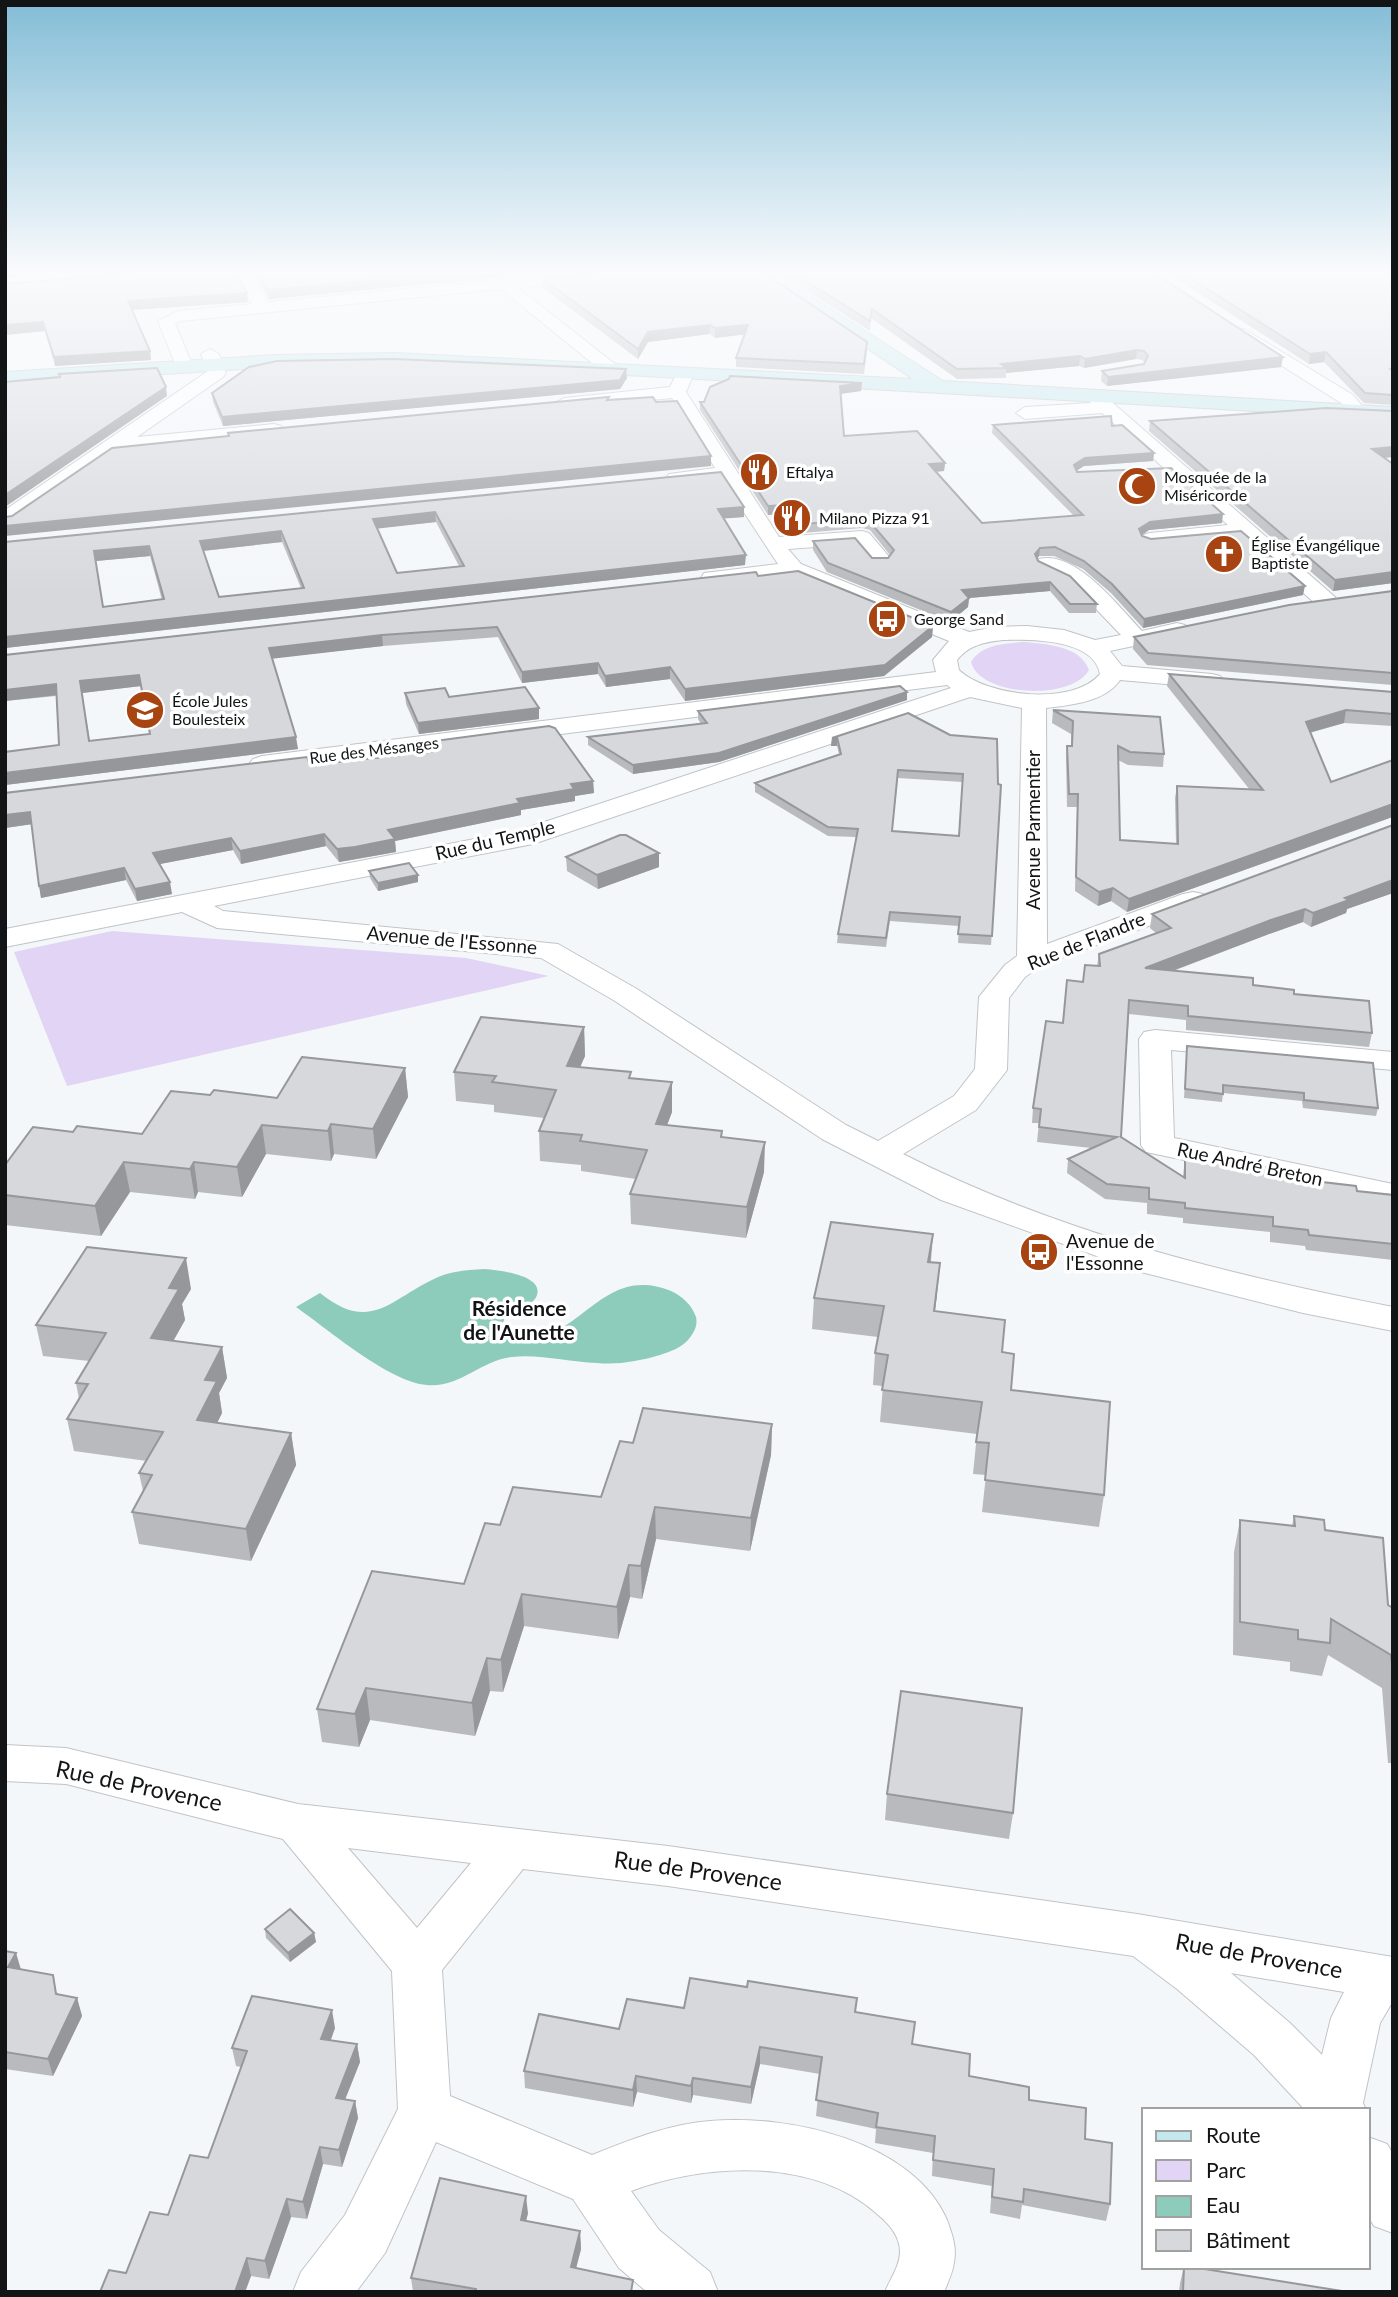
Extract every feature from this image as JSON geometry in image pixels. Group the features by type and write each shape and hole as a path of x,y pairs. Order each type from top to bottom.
{"main road":[{"path":"784,378 1393,413"},
{"path":"925,378 940,388"}],"street":[{"path":"5,520 210,378"},
{"path":"677,392 683,378"},
{"path":"1314,378 1347,399 1358,412"},
{"path":"547,404 677,392"},
{"path":"677,392 774,544 793,569"},
{"path":"1025,413 1089,394 1327,602"},
{"path":"116,444 287,429"},
{"path":"1150,470 1175,468"},
{"path":"659,480 728,473"},
{"path":"1150,539 1246,530"},
{"path":"774,544 862,537 880,559"},
{"path":"1047,564 1079,578 1137,639"},
{"path":"693,580 793,569 967,640"},
{"path":"1301,605 1353,598"},
{"path":"1092,648 1201,624"},
{"path":"1031,633 1071,640 1092,648 1105,657 1111,672 1105,684 1089,694 1064,699 1034,701 994,696 961,683 944,665 947,654 967,640 990,635 1031,633"},
{"path":"1111,672 1233,682"},
{"name":"Rue des Mésanges","path":"239,767 961,683"},
{"name":"Rue du Temple","path":"5,938 523,838 961,683"},
{"name":"Avenue Parmentier","path":"1032,959 1034,701"},
{"name":"Rue de Flandre","path":"878,1155 918,1134 965,1103 990,1070 994,997 1015,971 1032,959 1224,888"},
{"name":"Avenue de l'Essonne","path":"185,903 217,919 548,950 626,995 834,1132 953,1193 1154,1264 1303,1301 1393,1319"},
{"name":"Rue André Breton","path":"1393,1062 1155,1039 1158,1145 1393,1194"},
{"name":"Rue de Provence","path":"5,1763 66,1766 298,1823 668,1866 1137,1935 1386,1978"},
{"path":"298,1823 417,1964 424,2111 365,2234 321,2292"},
{"path":"417,1964 512,1848"},
{"path":"1137,1935 1166,1950 1195,1973 1272,2039 1339,2107"},
{"path":"1339,2107 1356,2018 1386,1978"},
{"path":"424,2111 592,2181 639,2249 690,2292"},
{"path":"592,2181 648,2158 708,2146 774,2147 842,2165 885,2185 904,2201 916,2216 925,2236 929,2260 913,2292"},
{"path":"1370,2166 1393,2207"}],"green space":[{"path":"1023,642 1061,647 1078,655 1089,670 1079,680 1065,687 1027,691 991,682 978,674 971,662 987,648"},
{"path":"112,931 466,958 549,976 67,1086 14,952"}],"water":[{"path":"484,1269 520,1275 535,1284 538,1291 532,1302 505,1317 503,1323 511,1335 534,1337 554,1332 606,1297 624,1288 646,1285 671,1291 683,1298 694,1313 696,1326 682,1345 667,1353 645,1359 605,1363 512,1357 490,1363 450,1382 427,1385 412,1382 378,1365 296,1307 320,1293 338,1305 353,1311 367,1312 393,1303 442,1276"}],"building":[{"path":"47,378 162,378 166,387 5,495 5,382"},
{"path":"233,378 621,378 222,417 212,393"},
{"path":"1351,378 1393,378 1393,395 1365,393"},
{"path":"729,379 862,383 840,386 844,436 917,431 945,463 929,464 982,523 1083,515 993,425 1111,416 1112,426 1122,425 1154,453 1085,458 1074,465 1077,472 1171,468 1223,514 1150,522 1139,529 1142,536 1151,539 1241,531 1305,586 1144,619 1112,584 1084,561 1055,547 1040,548 1035,554 1038,561 1070,576 1097,604 1070,604 1050,582 962,590 969,598 951,612 828,563 813,541 855,538 872,558 888,558 894,550 870,522 862,520 802,524 788,505 768,506 700,402 704,402 710,387"},
{"path":"609,397 607,400 653,397 656,402 677,401 711,456 5,526 5,517 12,516 112,448 229,436 228,433"},
{"path":"1326,408 1393,411 1393,447 1372,449 1393,464 1393,572 1335,580 1150,421"},
{"path":"721,472 744,507 718,509 746,555 5,637 5,542","holes":["435,512 464,566 397,573 373,519","281,531 304,588 219,597 200,541","149,546 164,599 103,607 94,551"]},
{"path":"798,571 933,626 885,665 685,689 670,667 605,676 598,663 522,672 497,627 382,635 269,648 296,737 5,773 5,752 59,745 56,684 5,690 5,655 756,572 758,576","holes":["139,675 150,734 89,741 80,681"]},
{"path":"1393,591 1393,673 1148,653 1134,637 1289,605"},
{"path":"1169,674 1393,692 1393,714 1346,710 1306,722 1331,782 1393,760 1393,804 1129,899 1113,888 1099,892 1076,877 1078,794 1069,794 1067,746 1072,746 1073,721 1053,710 1160,717 1164,754 1130,752 1118,746 1120,840 1178,844 1177,786 1263,790"},
{"path":"900,686 907,692 719,753 633,765 588,737 707,723 698,711"},
{"path":"525,687 539,708 418,723 405,693 445,688 449,697"},
{"path":"908,713 950,735 997,739 998,784 1001,785 992,936 958,934 960,917 890,912 886,938 838,934 858,829 828,827 755,783 841,754 837,737 832,738","holes":["898,770 963,774 959,836 892,831"]},
{"path":"549,726 555,728 593,781 571,784 574,789 517,799 520,803 388,830 395,839 355,847 337,849 324,834 240,851 231,838 153,853 170,882 135,889 124,868 39,886 30,812 5,815 5,793 307,757 310,765 431,752 427,742"},
{"path":"1393,825 1393,880 1313,913 1305,909 1271,920 1145,968 1253,978 1253,985 1294,990 1294,994 1369,1001 1372,1033 1188,1016 1188,1006 1129,1000 1121,1137 1185,1178 1185,1159 1271,1168 1271,1176 1356,1186 1357,1191 1393,1195 1393,1244 1309,1235 1308,1230 1273,1226 1273,1217 1185,1208 1185,1203 1149,1199 1149,1188 1107,1184 1068,1159 1117,1137 1039,1127 1041,1109 1033,1108 1046,1021 1063,1023 1067,980 1083,982 1085,965 1100,966 1099,954 1171,928 1152,914"},
{"path":"626,835 659,853 597,875 566,857"},
{"path":"409,863 418,875 378,883 369,871"},
{"path":"481,1017 584,1027 567,1066 631,1072 629,1078 672,1082 656,1124 722,1131 721,1137 765,1142 747,1207 630,1194 647,1150 580,1141 582,1135 539,1131 556,1090 492,1082 496,1076 454,1072"},
{"path":"1187,1046 1373,1063 1378,1108 1304,1100 1304,1093 1223,1085 1223,1094 1185,1089"},
{"path":"302,1057 405,1068 373,1129 331,1124 328,1131 262,1125 237,1167 194,1162 190,1169 124,1162 95,1206 5,1195 5,1165 33,1127 73,1132 77,1126 142,1134 171,1091 210,1095 214,1090 277,1098"},
{"path":"831,1222 933,1234 928,1262 940,1263 934,1311 1005,1320 1002,1352 1014,1354 1011,1390 1110,1402 1104,1495 985,1480 989,1443 976,1442 982,1402 882,1390 888,1355 875,1353 884,1306 814,1298"},
{"path":"87,1247 186,1258 169,1288 179,1289 151,1338 222,1347 205,1380 217,1381 197,1420 291,1433 246,1529 132,1512 152,1475 139,1473 163,1432 67,1419 88,1384 76,1383 106,1333 36,1325"},
{"path":"643,1408 772,1424 751,1518 655,1507 641,1566 629,1565 617,1607 522,1594 501,1660 487,1658 472,1703 366,1688 355,1714 317,1709 372,1571 464,1584 485,1523 500,1525 513,1487 601,1497 620,1441 633,1443"},
{"path":"1294,1516 1324,1520 1325,1530 1383,1538 1388,1605 1393,1608 1393,1674 1391,1655 1331,1619 1330,1643 1298,1639 1298,1630 1240,1622 1240,1520 1295,1526"},
{"path":"901,1691 1022,1708 1013,1813 887,1794"},
{"path":"290,1909 314,1933 288,1953 265,1929"},
{"path":"5,1951 16,1953 8,1967 53,1975 56,1994 77,1998 48,2059 5,2052"},
{"path":"690,1978 747,1987 748,1981 857,1998 855,2012 915,2022 912,2044 970,2054 969,2076 1029,2087 1029,2100 1086,2108 1085,2139 1112,2143 1110,2204 1024,2189 1023,2202 992,2197 994,2169 933,2160 935,2136 876,2127 878,2113 816,2100 822,2057 760,2047 751,2087 693,2078 691,2086 636,2076 633,2090 524,2071 539,2014 619,2029 627,1999 684,2008"},
{"path":"252,1996 332,2010 321,2039 357,2044 336,2098 355,2101 339,2150 320,2147 303,2202 287,2199 265,2261 247,2258 235,2292 100,2292 109,2270 126,2273 150,2212 168,2215 190,2155 208,2158 247,2051 232,2048"},
{"path":"440,2178 526,2196 521,2220 580,2231 571,2267 633,2280 631,2292 476,2292 476,2289 411,2278"},
{"path":"1184,2269 1204,2269 1348,2292 1183,2292"}],"place":[{"name":"Eftalya","path":"759,472"},
{"name":"Mosquée de la Miséricorde","path":"1137,486"},
{"name":"Milano Pizza 91","path":"792,518"},
{"name":"Église Évangélique Baptiste","path":"1224,554"},
{"name":"George Sand","path":"887,619"},
{"name":"École Jules Boulesteix","path":"145,710"},
{"name":"Avenue de l'Essonne","path":"1039,1252"}],"district":[{"name":"Résidence de l'Aunette","path":"519,1321"}]}
